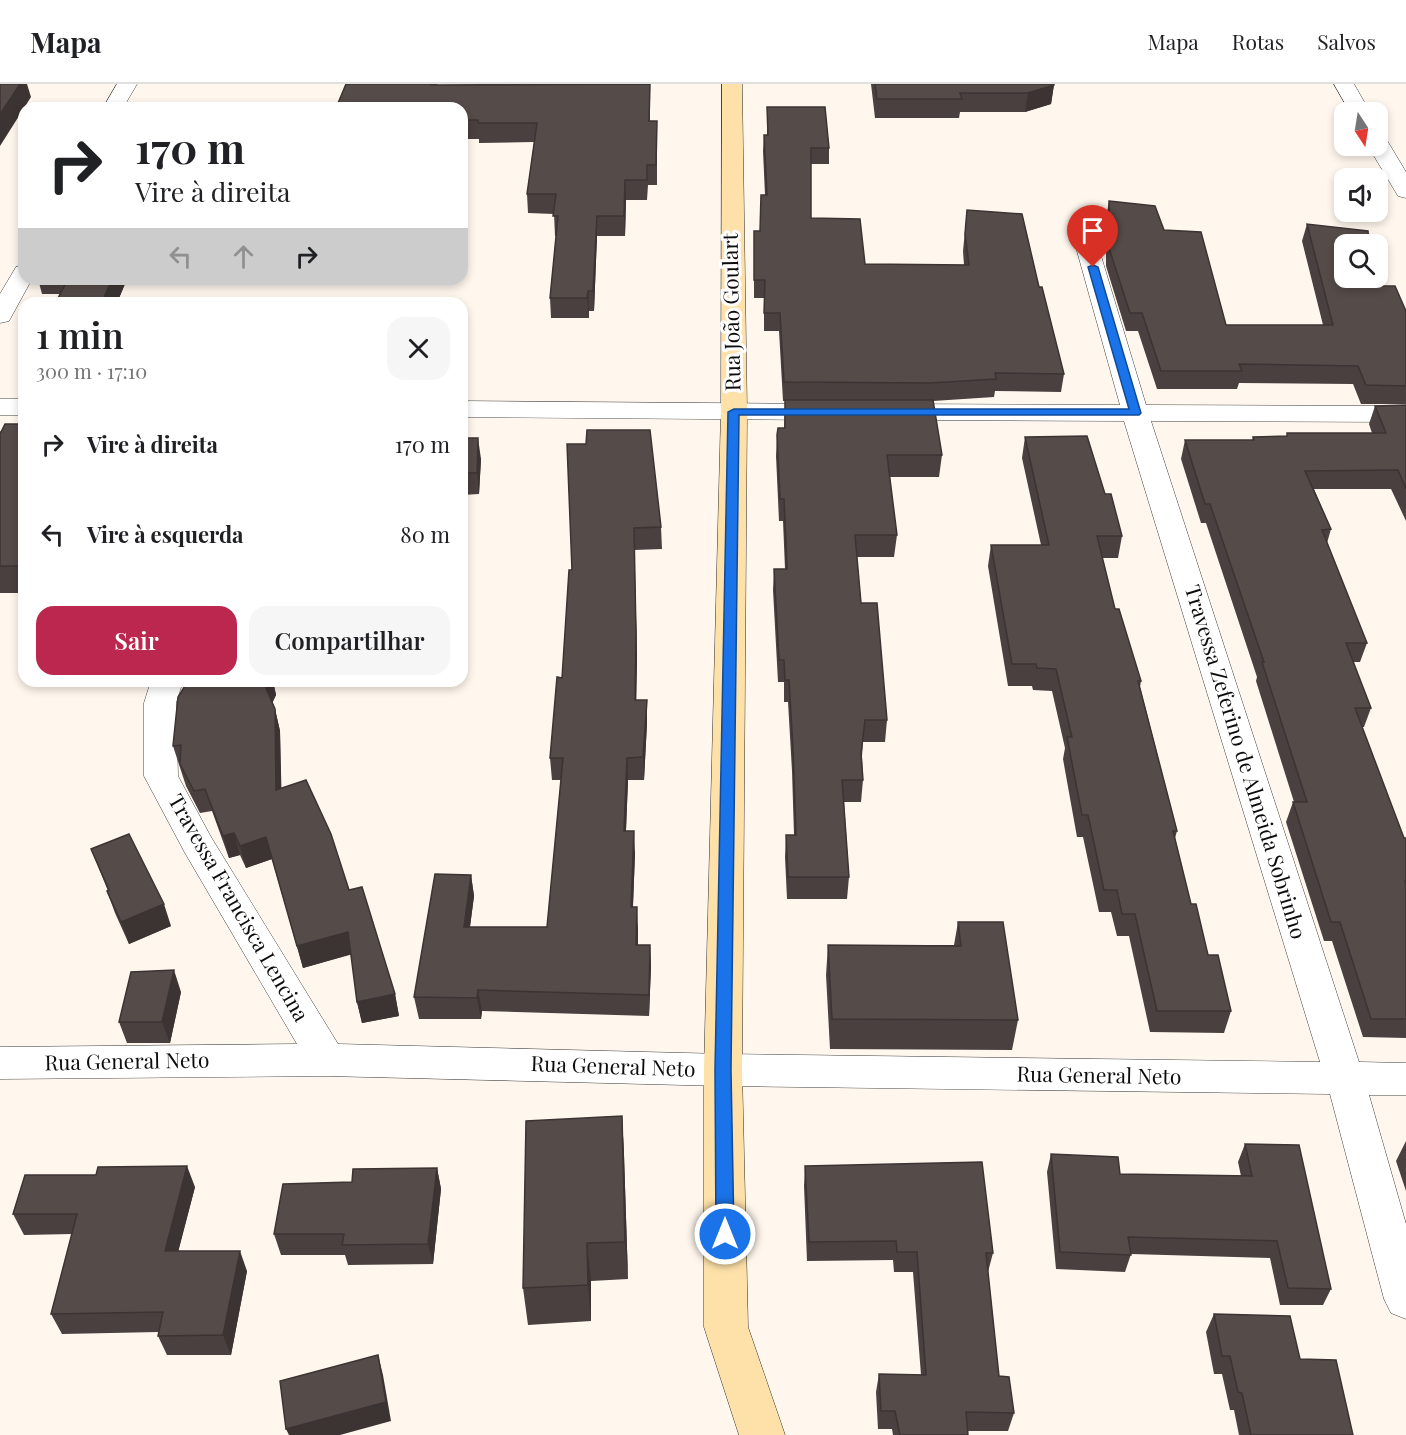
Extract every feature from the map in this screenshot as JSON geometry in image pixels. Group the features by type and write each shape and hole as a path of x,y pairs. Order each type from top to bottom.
{"street":[{"path":"117,102 127,84"},
{"name":"Rua João Goulart","path":"732,84 734,412 723,1070 726,1327 762,1435"},
{"path":"1344,84 1354,102"},
{"path":"1385,156 1406,191"},
{"name":"Travessa Zeferino de Almeida Sobrinho","path":"1081,226 1135,413 1345,1079 1406,1299"},
{"path":"0,316 18,283"},
{"path":"0,407 18,407"},
{"path":"468,410 1406,414"},
{"name":"Travessa Francisca Lencina","path":"165,687 160,703 161,776 197,844 327,1060"},
{"name":"Rua General Neto","path":"0,1063 327,1060 723,1070 1406,1079"}],"building":[{"path":"0,84 20,84 0,114"},
{"path":"346,84 650,84 649,121 657,121 656,165 647,165 647,180 625,180 624,216 597,216 593,291 588,291 587,298 550,298 558,216 553,216 556,194 527,194 537,123 478,123 478,120 468,120 468,102 338,102"},
{"path":"875,84 1054,85 1028,93 960,93 962,99 877,99"},
{"path":"767,107 825,107 829,148 811,148 811,218 860,219 865,264 969,265 965,234 967,210 1022,214 1039,287 1042,287 1064,374 995,373 996,379 930,383 784,382 780,313 764,313 765,280 754,280 754,231 760,231 761,195 767,195 764,135 768,135"},
{"path":"1109,201 1155,206 1164,230 1201,232 1226,325 1333,325 1307,224 1368,231 1368,234 1334,234 1334,288 1395,286 1406,311 1406,386 1366,385 1358,366 1239,364 1242,371 1161,371 1142,313 1130,313 1109,248"},
{"path":"65,285 109,285 104,297 59,297"},
{"path":"785,400 933,400 942,455 887,455 897,535 855,535 861,603 877,603 887,720 865,720 861,754 863,780 842,780 849,877 788,877 786,835 796,835 793,749 789,680 785,680 784,660 779,660 774,569 787,569 784,499 780,499 777,435 778,428 785,428"},
{"path":"1406,405 1406,489 1398,470 1305,471 1331,529 1322,530 1367,643 1346,643 1371,708 1355,708 1404,838 1406,838 1406,1019 1371,1019 1340,922 1331,922 1293,802 1307,802 1262,662 1264,662 1210,504 1205,504 1185,440 1254,440 1253,437 1287,436 1287,433 1386,433 1375,406"},
{"path":"5,424 18,424 18,566 0,566 1,432"},
{"path":"587,430 650,430 661,527 634,528 635,700 647,700 643,757 627,758 624,831 634,831 631,907 637,907 636,945 650,945 649,995 478,990 477,998 414,997 435,874 471,875 464,927 547,927 563,758 550,758 557,677 562,678 569,570 572,570 567,444 586,444"},
{"path":"1087,436 1105,494 1111,494 1122,536 1097,536 1115,609 1119,609 1141,681 1138,681 1177,831 1173,831 1191,904 1196,904 1208,955 1218,955 1231,1011 1157,1011 1135,914 1122,914 1117,890 1104,890 1088,815 1082,815 1067,737 1072,737 1056,669 1037,668 1036,664 1012,664 991,545 1049,545 1025,437"},
{"path":"468,438 478,438 477,473 468,473"},
{"path":"184,687 265,687 275,709 276,790 306,780 331,834 349,890 362,887 395,994 357,1002 348,932 297,946 266,837 240,846 234,833 223,836 205,789 194,791 180,764 181,745 173,746 178,697"},
{"path":"129,834 164,904 121,922 91,849"},
{"path":"958,922 1003,922 1018,1020 832,1019 828,945 961,946"},
{"path":"174,970 162,1022 119,1022 131,972"},
{"path":"622,1116 625,1242 587,1243 588,1285 523,1288 526,1121"},
{"path":"1245,1144 1299,1145 1331,1289 1288,1288 1277,1241 1128,1237 1131,1255 1060,1252 1051,1154 1118,1157 1120,1174 1252,1176"},
{"path":"982,1162 993,1253 986,1253 999,1376 1009,1377 1014,1413 966,1412 968,1435 900,1435 895,1411 881,1411 879,1374 926,1375 917,1252 897,1252 896,1241 809,1242 805,1166"},
{"path":"187,1166 165,1251 240,1251 223,1335 158,1336 163,1312 51,1314 77,1214 13,1214 25,1175 96,1175 98,1167"},
{"path":"437,1168 428,1244 342,1245 344,1234 274,1234 283,1184 352,1182 353,1169"},
{"path":"1214,1314 1290,1316 1300,1359 1336,1360 1353,1435 1251,1435 1242,1393 1238,1392 1230,1356 1222,1356"},
{"path":"378,1355 386,1402 286,1429 280,1381"}],"route":[{"path":"725,1234 723,1070 734,412 1135,413 1093,267"}]}
